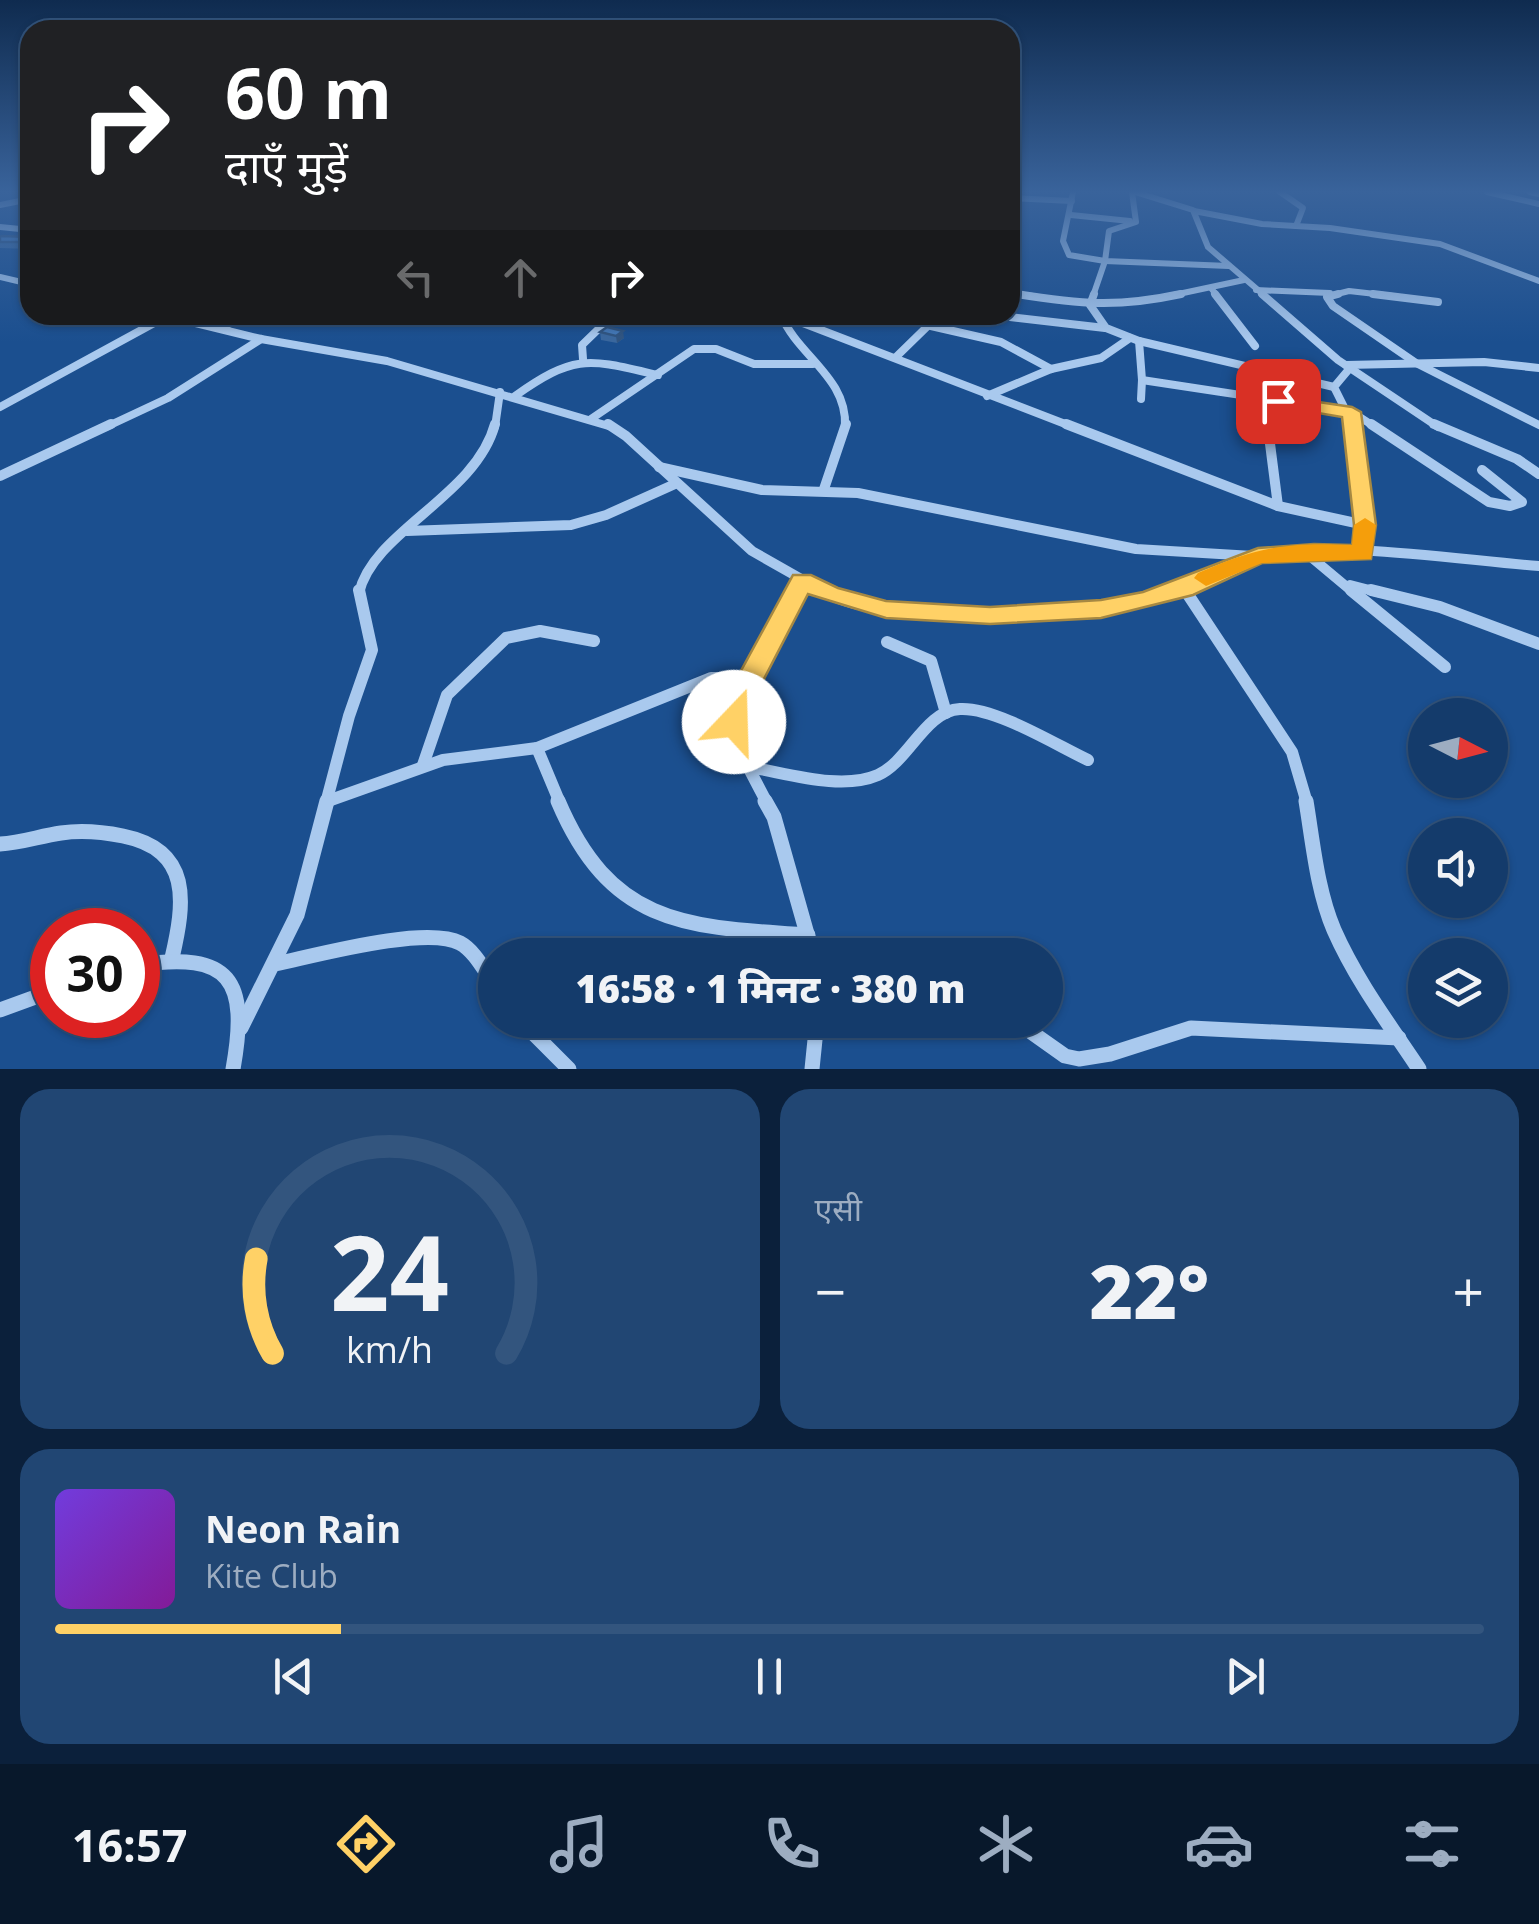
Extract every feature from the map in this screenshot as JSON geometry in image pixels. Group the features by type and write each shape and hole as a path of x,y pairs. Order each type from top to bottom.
{"street":[{"path":"1063,242 1064,252 1076,258 1229,266"},
{"path":"1090,305 1108,242"},
{"path":"1206,242 1244,280 1348,366 1438,426 1511,456 1539,474"},
{"path":"1423,242 1440,244 1539,281"},
{"path":"1020,294 1090,305 1130,305 1244,280"},
{"path":"1210,288 1256,346"},
{"path":"1256,290 1362,292 1438,302"},
{"path":"1330,293 1327,296 1333,306 1416,364 1539,425"},
{"path":"1090,305 1106,328"},
{"path":"1020,318 1106,328 1135,340 1334,386 1352,412 1489,502 1510,506 1522,502 1482,470"},
{"path":"0,407 150,325"},
{"path":"210,325 261,339 387,360 616,428 752,550 830,595 886,610 936,615 1101,609 1184,589 1258,556"},
{"path":"221,328 227,325"},
{"path":"584,360 582,344 602,325"},
{"path":"785,325 787,334 840,392 846,420 824,489"},
{"path":"809,325 1278,506 1365,525"},
{"path":"896,357 930,325"},
{"path":"950,325 1002,342 1052,369"},
{"path":"0,476 168,398 261,339"},
{"path":"986,396 1052,369 1101,358 1135,340"},
{"path":"1135,340 1141,399"},
{"path":"591,419 683,354 705,347 754,364 813,364"},
{"path":"516,396 554,368 584,360 658,375"},
{"path":"1348,366 1494,362 1539,368"},
{"path":"1334,386 1348,366"},
{"path":"1142,380 1352,412"},
{"path":"240,1028 275,964 306,886 349,716 372,650 374,640 358,597 360,588 372,567 469,472 482,454 495,426 500,392"},
{"path":"1352,412 1365,525 1363,553"},
{"path":"1269,436 1278,506"},
{"path":"658,466 762,490 858,493 1136,549 1258,556 1363,553 1539,566"},
{"path":"406,531 571,525 606,515 675,484"},
{"path":"1304,552 1445,667"},
{"path":"802,581 738,702 734,742 774,817 809,938"},
{"path":"1350,586 1440,606 1539,644"},
{"path":"1184,589 1292,752 1304,786 1319,876 1333,927 1363,986 1418,1069"},
{"path":"423,765 447,696 506,638 540,631 594,642"},
{"path":"887,642 931,661 946,713"},
{"path":"328,801 423,765 537,748 710,678 751,678"},
{"path":"749,767 846,779 876,776 900,760 946,713 957,709 980,713 1088,760"},
{"path":"537,748 581,849 608,881 631,900 658,916 698,928 808,935"},
{"path":"0,844 91,832 138,837 167,853 182,884 181,921 172,958"},
{"path":"275,964 403,940 446,938 461,944 478,964"},
{"path":"160,960 172,958 210,965 230,977 240,1000 233,1069"},
{"path":"0,1010 30,999"},
{"path":"1040,1038 1067,1057 1099,1062 1166,1032 1192,1028 1398,1038"},
{"path":"538,1038 568,1069"},
{"path":"812,1069 815,1038"}],"building":[{"path":"607,327 623,331 616,336 600,332"}],"slow traffic":[{"path":"1206,578 1258,556 1314,551 1363,553 1365,525"}],"route":[{"path":"734,722 738,702 802,581 830,595 886,610 990,616 1101,609 1144,601 1184,589 1258,556 1314,551 1363,553 1365,525 1352,412 1278,401"}]}
